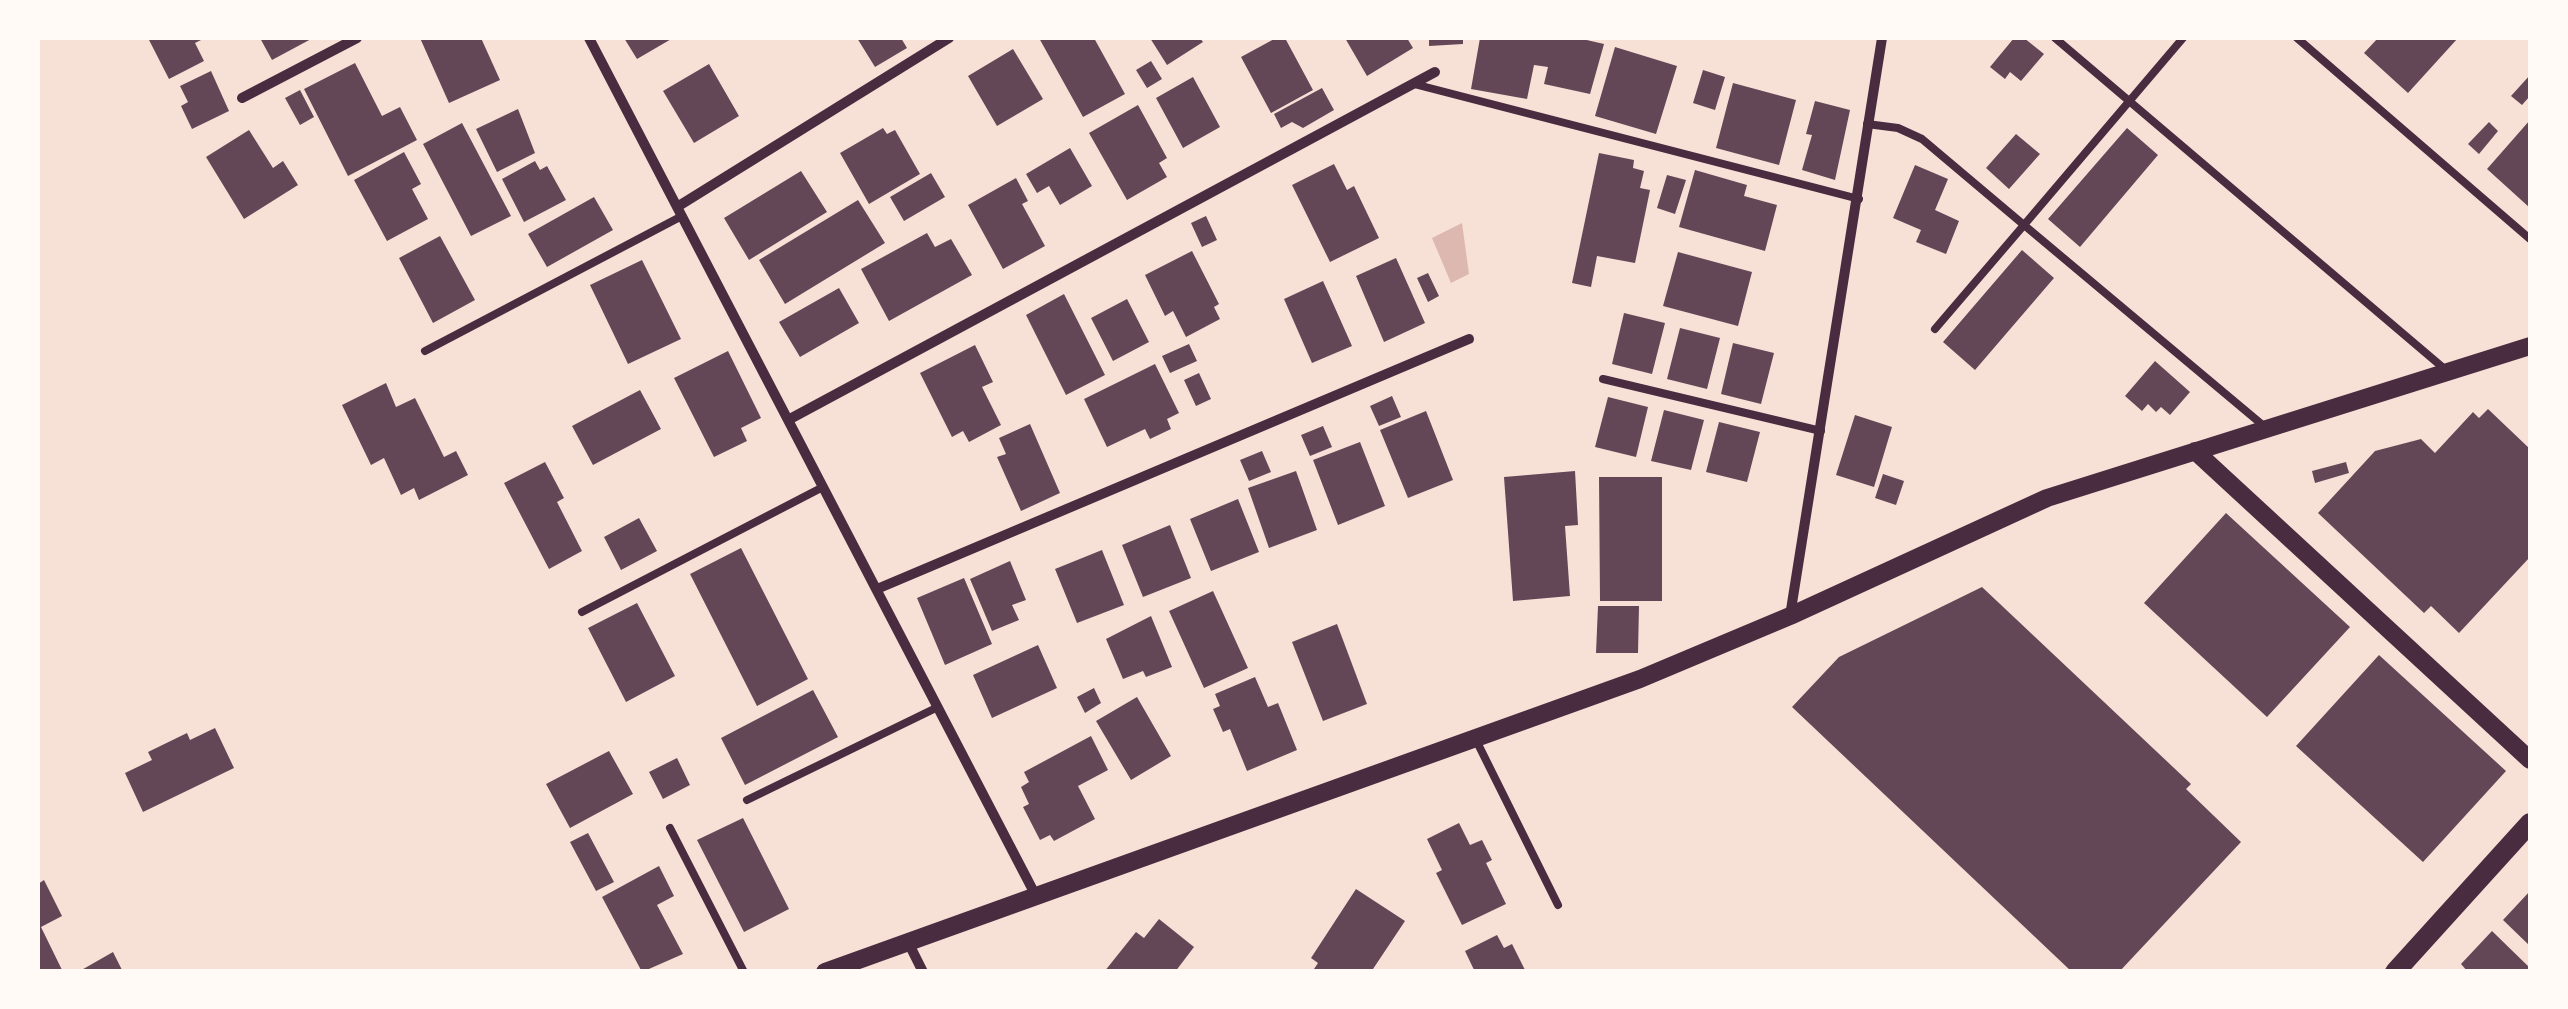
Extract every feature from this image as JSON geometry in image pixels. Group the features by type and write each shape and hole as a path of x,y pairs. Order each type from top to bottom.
{"main road":[{"path":"2395,972 2530,823"}],"street":[{"path":"242,98 357,38"},
{"path":"590,38 1036,896"},
{"path":"680,212 949,38"},
{"path":"1790,616 1882,38"},
{"path":"788,420 1435,72"},
{"path":"877,589 1469,339"},
{"path":"825,972 1640,678 1790,616 2046,498 2530,346"},
{"path":"2195,451 2530,760"},
{"path":"908,942 923,972"}],"lane":[{"path":"2055,38 2450,374"},
{"path":"1935,329 2183,38"},
{"path":"2296,38 2530,239"},
{"path":"1414,84 1859,199"},
{"path":"1867,124 1898,128 1922,139 2268,429"},
{"path":"425,351 680,212"},
{"path":"1603,379 1821,430"},
{"path":"582,612 823,487"},
{"path":"747,800 938,707"},
{"path":"1474,736 1558,905"},
{"path":"670,828 744,972"}],"shaded area":[{"path":"1462,223 1469,274 1451,283 1432,238"}],"building":[{"path":"148,38 205,38 195,43 204,61 169,79"},
{"path":"260,38 313,38 272,60"},
{"path":"420,38 481,38 500,80 449,103"},
{"path":"624,38 673,38 637,59"},
{"path":"857,38 901,38 907,48 875,67"},
{"path":"1039,38 1094,38 1125,94 1083,117"},
{"path":"1150,38 1200,38 1203,42 1167,65"},
{"path":"1276,38 1285,38 1313,90 1271,113 1241,57"},
{"path":"1345,38 1407,38 1413,48 1367,76"},
{"path":"1429,38 1463,38 1463,44 1429,46"},
{"path":"1480,38 1578,38 1604,44 1590,94 1544,84 1548,67 1534,65 1527,99 1471,89"},
{"path":"2014,38 2024,38 2044,54 2021,81 2010,72 2005,79 1990,67"},
{"path":"2378,38 2458,38 2408,93 2364,53"},
{"path":"1615,47 1677,66 1656,134 1595,116"},
{"path":"1013,49 1043,99 997,126 968,76"},
{"path":"1151,61 1162,79 1147,88 1136,70"},
{"path":"355,63 382,116 400,107 417,140 348,176 304,89"},
{"path":"709,64 739,116 694,143 663,91"},
{"path":"1703,70 1725,77 1715,110 1693,103"},
{"path":"211,71 229,111 192,129 181,106 188,102 180,86"},
{"path":"2530,75 2530,96 2522,105 2511,96"},
{"path":"1193,77 1220,127 1183,148 1156,98"},
{"path":"1733,83 1796,100 1779,165 1716,148"},
{"path":"1322,88 1334,110 1303,128 1292,122 1281,128 1274,114"},
{"path":"300,90 314,117 300,125 285,98"},
{"path":"1815,101 1850,110 1835,180 1802,170 1812,135 1806,134"},
{"path":"1138,105 1167,158 1159,163 1167,177 1127,200 1089,133"},
{"path":"518,109 535,153 497,172 476,129"},
{"path":"2530,120 2530,208 2487,169"},
{"path":"2489,122 2498,131 2479,154 2468,144"},
{"path":"462,123 511,216 471,236 423,144"},
{"path":"883,128 887,134 895,130 920,174 869,204 840,153"},
{"path":"2127,128 2158,155 2080,247 2048,219"},
{"path":"249,130 273,168 283,161 298,185 244,219 206,157"},
{"path":"2016,134 2040,154 2009,189 1986,168"},
{"path":"1070,148 1092,186 1060,205 1049,186 1037,193 1026,174"},
{"path":"404,152 421,184 412,189 428,219 387,241 354,180"},
{"path":"1599,153 1634,160 1633,168 1644,171 1640,188 1650,190 1635,263 1597,256 1591,287 1572,283"},
{"path":"535,161 540,170 547,166 566,200 524,222 502,179"},
{"path":"1334,164 1347,190 1354,186 1379,238 1330,262 1292,185"},
{"path":"1915,165 1948,179 1935,210 1959,221 1946,254 1916,242 1921,230 1893,218"},
{"path":"1695,170 1747,185 1744,196 1777,205 1765,251 1679,227"},
{"path":"801,171 827,212 749,260 724,218"},
{"path":"931,173 945,197 904,221 890,197"},
{"path":"1667,175 1686,180 1675,214 1657,208"},
{"path":"1016,178 1028,201 1022,204 1045,246 1003,269 968,205"},
{"path":"594,197 613,230 547,267 528,234"},
{"path":"858,200 885,243 785,304 759,260"},
{"path":"1206,216 1217,240 1202,247 1191,223"},
{"path":"927,233 935,247 951,239 972,275 889,321 861,269"},
{"path":"440,236 475,300 433,323 399,258"},
{"path":"2022,250 2054,278 1975,370 1943,342"},
{"path":"1192,251 1219,304 1214,307 1220,319 1186,337 1173,311 1165,316 1145,275"},
{"path":"1678,252 1752,272 1738,326 1663,306"},
{"path":"1396,258 1425,323 1384,342 1356,276"},
{"path":"642,260 681,339 628,364 590,285"},
{"path":"1428,273 1439,296 1428,302 1417,278"},
{"path":"1323,281 1352,346 1312,363 1284,299"},
{"path":"839,288 859,323 800,357 779,322"},
{"path":"1064,294 1105,375 1066,395 1026,315"},
{"path":"1127,299 1149,342 1113,361 1091,318"},
{"path":"1624,313 1665,323 1652,374 1612,364"},
{"path":"1680,328 1720,338 1707,389 1667,379"},
{"path":"1733,343 1774,353 1761,404 1721,394"},
{"path":"1189,344 1197,361 1170,373 1162,356"},
{"path":"975,345 993,382 982,387 1001,425 969,442 963,431 952,437 920,373"},
{"path":"728,351 761,418 741,428 747,441 714,457 674,378"},
{"path":"2155,361 2190,392 2170,415 2161,407 2156,412 2148,404 2142,411 2125,396"},
{"path":"1155,364 1179,413 1167,419 1171,429 1150,439 1145,429 1107,447 1084,399"},
{"path":"1199,373 1211,399 1196,406 1184,380"},
{"path":"386,383 396,407 415,398 444,457 456,451 468,475 419,500 414,488 401,495 384,458 371,465 342,405"},
{"path":"640,390 661,429 593,465 572,426"},
{"path":"1392,396 1401,417 1379,426 1370,406"},
{"path":"1608,397 1648,407 1636,457 1595,447"},
{"path":"2488,409 2530,449 2530,557 2459,633 2431,606 2424,613 2318,513 2375,451 2421,439 2435,453 2473,412 2479,418"},
{"path":"1664,410 1704,420 1691,470 1651,461"},
{"path":"1426,411 1453,480 1408,498 1380,430"},
{"path":"1855,415 1892,427 1874,487 1836,475"},
{"path":"1719,422 1760,432 1747,482 1706,472"},
{"path":"1030,424 1060,493 1021,511 997,457 1006,454 999,438"},
{"path":"1323,426 1332,447 1310,456 1301,435"},
{"path":"1360,442 1385,506 1338,525 1313,460"},
{"path":"1262,451 1271,472 1249,481 1240,460"},
{"path":"545,462 564,498 557,502 582,551 549,569 504,483"},
{"path":"2346,462 2349,473 2315,483 2312,471"},
{"path":"1296,471 1317,530 1269,548 1248,488"},
{"path":"1575,471 1578,525 1565,526 1570,596 1513,601 1504,477"},
{"path":"1883,474 1904,481 1896,505 1875,498"},
{"path":"1599,477 1662,477 1662,601 1600,601"},
{"path":"1238,499 1259,552 1211,571 1190,519"},
{"path":"2226,513 2350,627 2267,717 2144,603"},
{"path":"639,518 657,551 621,570 604,537"},
{"path":"1170,525 1191,578 1143,597 1122,545"},
{"path":"741,548 808,679 757,706 690,574"},
{"path":"1102,550 1124,605 1077,623 1055,569"},
{"path":"1010,561 1026,600 1012,605 1019,620 992,631 970,579"},
{"path":"964,578 992,644 945,665 917,598"},
{"path":"1982,587 2191,784 2186,789 2241,842 2119,972 2072,972 1792,707 1839,657"},
{"path":"1213,591 1248,668 1204,688 1169,611"},
{"path":"637,603 675,676 626,702 588,628"},
{"path":"1598,606 1639,606 1638,653 1596,653"},
{"path":"1151,616 1172,667 1146,677 1143,671 1123,679 1106,639"},
{"path":"1337,624 1367,704 1323,721 1292,642"},
{"path":"1038,645 1057,688 992,718 973,675"},
{"path":"2379,655 2506,771 2423,862 2296,746"},
{"path":"1255,677 1268,707 1278,703 1297,750 1247,771 1230,729 1223,732 1213,709 1220,706 1215,694"},
{"path":"1094,688 1101,703 1085,713 1077,697"},
{"path":"813,690 838,737 745,785 721,738"},
{"path":"1137,697 1171,756 1131,780 1096,721"},
{"path":"215,728 234,768 143,812 125,773 152,760 148,752 187,733 190,740"},
{"path":"1091,736 1108,770 1078,786 1095,819 1054,841 1050,835 1040,840 1023,807 1029,804 1021,787 1029,782 1024,772"},
{"path":"609,751 633,794 570,828 546,784"},
{"path":"677,758 690,785 663,799 649,772"},
{"path":"743,818 789,909 744,932 697,840"},
{"path":"1459,823 1470,845 1482,840 1492,860 1486,863 1506,904 1462,925 1436,873 1442,870 1427,839"},
{"path":"588,833 614,882 596,891 570,842"},
{"path":"659,866 674,896 657,905 683,954 642,972 602,897"},
{"path":"44,880 62,916 41,927 63,972 38,972 38,884"},
{"path":"1356,889 1405,921 1371,972 1312,972 1318,963 1311,958"},
{"path":"2530,891 2530,946 2503,920"},
{"path":"1159,919 1194,947 1175,972 1104,972 1136,932 1144,938"},
{"path":"2492,931 2530,972 2468,972 2461,964"},
{"path":"1497,935 1504,948 1512,944 1526,972 1475,972 1465,951"},
{"path":"113,952 123,972 78,972"}]}
